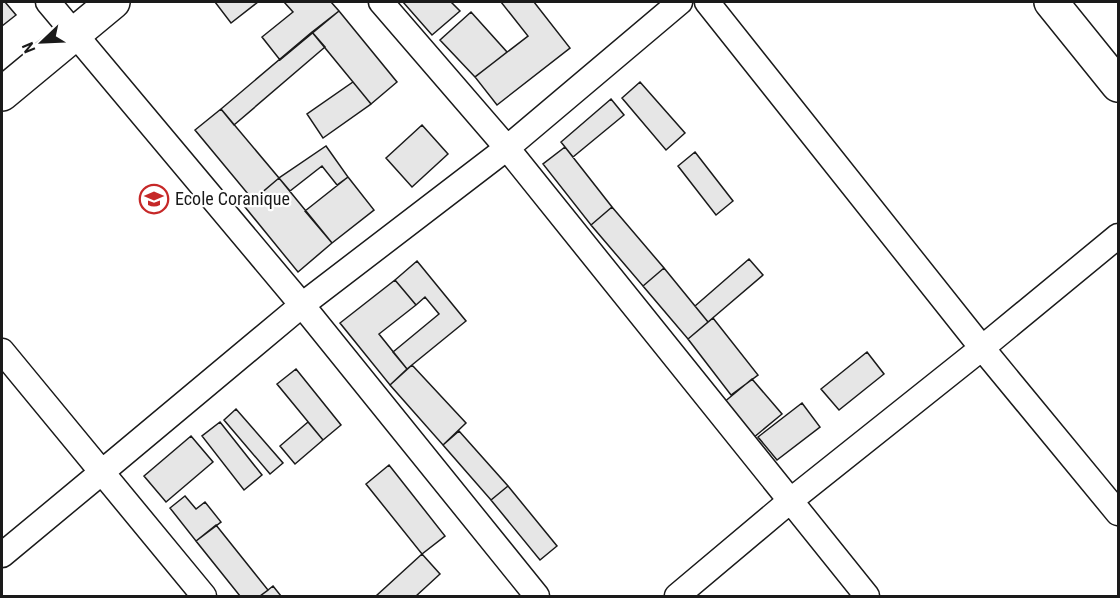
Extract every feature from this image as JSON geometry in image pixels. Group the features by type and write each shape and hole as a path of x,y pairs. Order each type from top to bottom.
{"main road":[{"path":"2,94 113,2"},
{"path":"1051,2 1119,86"}],"street":[{"path":"48,2 302,304 537,597"},
{"path":"381,2 507,148 867,597"},
{"path":"2,555 302,304 507,148 680,2"},
{"path":"707,2 982,348 1119,513"},
{"path":"677,597 790,501 1119,236"},
{"path":"2,351 204,597"}],"building":[{"path":"2,2 5,2 16,15 2,26"},
{"path":"215,2 258,2 231,23"},
{"path":"284,2 331,2 339,11 280,60 262,37 293,12"},
{"path":"403,2 451,2 460,11 432,35"},
{"path":"501,2 534,2 570,48 497,105 475,77 528,36"},
{"path":"339,11 397,82 371,104 312,32"},
{"path":"471,12 507,52 475,77 440,40"},
{"path":"312,32 325,47 234,125 221,109"},
{"path":"353,82 371,104 323,138 307,114"},
{"path":"640,82 685,133 666,150 622,98"},
{"path":"611,99 624,115 573,157 561,142"},
{"path":"221,109 279,178 253,200 195,130"},
{"path":"422,125 448,154 412,187 386,158"},
{"path":"326,146 348,177 337,185 322,166 290,191 279,178"},
{"path":"565,147 612,207 591,225 543,164"},
{"path":"695,152 733,201 716,215 678,166"},
{"path":"348,177 374,210 332,243 305,211"},
{"path":"279,178 332,243 298,272 245,207"},
{"path":"612,207 664,268 643,286 591,225"},
{"path":"749,259 763,275 708,322 695,306"},
{"path":"417,261 466,321 407,369 393,352 439,314 425,297 416,305 395,280"},
{"path":"664,268 708,322 688,339 643,286"},
{"path":"395,280 416,305 379,334 407,369 390,385 340,323"},
{"path":"713,318 758,375 731,395 688,339"},
{"path":"867,352 884,374 839,410 821,389"},
{"path":"412,365 466,423 443,445 390,385"},
{"path":"296,369 341,425 323,440 277,384"},
{"path":"752,379 782,414 753,438 723,403"},
{"path":"802,403 820,427 777,460 758,437"},
{"path":"236,409 283,463 270,474 224,420"},
{"path":"220,422 262,475 244,490 202,436"},
{"path":"308,422 323,440 295,464 280,446"},
{"path":"459,431 508,486 491,500 443,445"},
{"path":"191,436 213,462 166,502 144,476"},
{"path":"389,465 445,536 422,554 366,484"},
{"path":"508,486 557,546 540,560 491,500"},
{"path":"185,496 196,509 205,502 221,522 196,541 170,508"},
{"path":"216,525 268,590 260,596 240,596 196,541"},
{"path":"422,554 440,574 416,596 376,596"},
{"path":"273,586 281,596 260,596 268,590"}],"place":[{"name":"Ecole Coranique","path":"154,199"}]}
